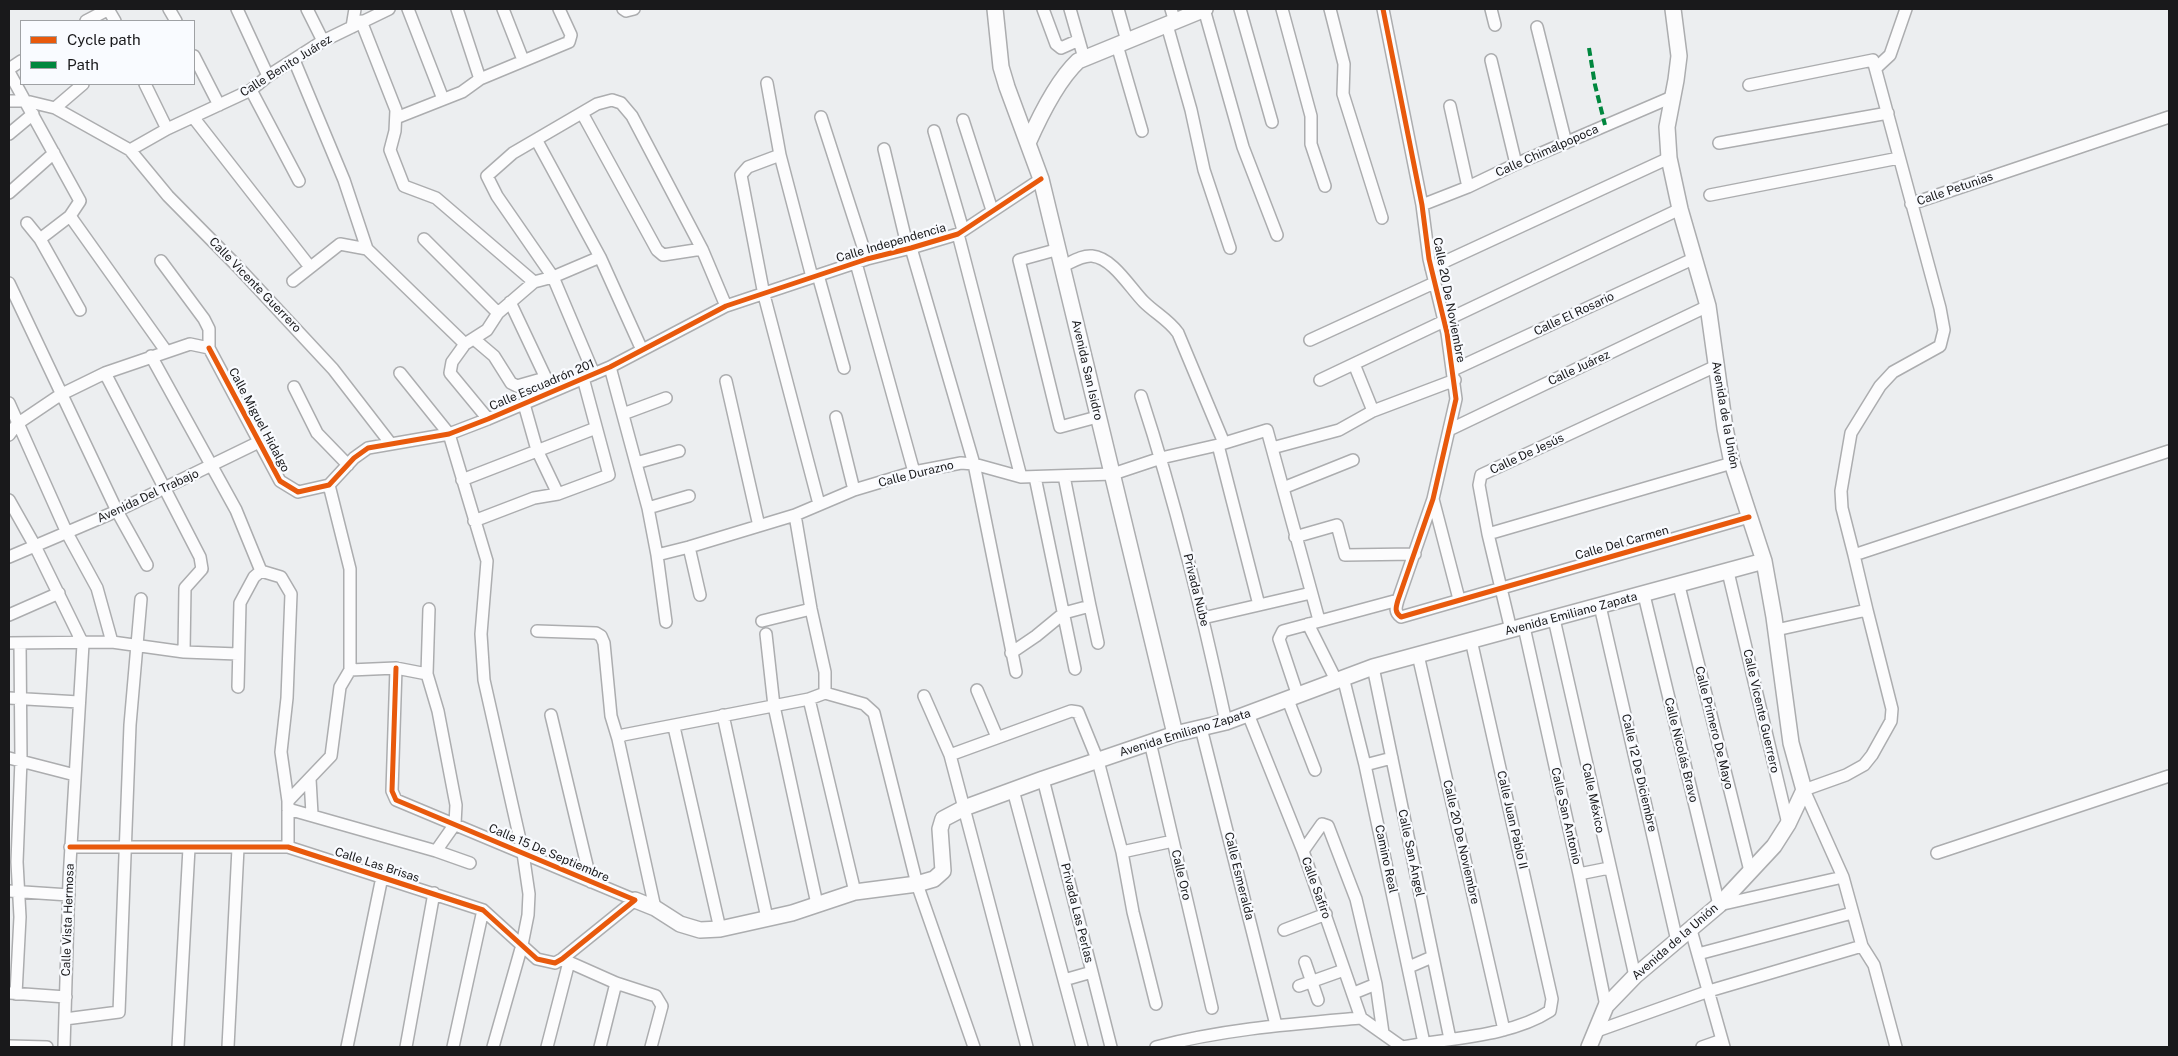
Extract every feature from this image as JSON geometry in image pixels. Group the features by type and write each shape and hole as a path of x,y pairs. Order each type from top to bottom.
{"main road":[{"name":"Avenida San Isidro","path":"995,9 1001,67 1006,87 1041,179 1174,734"},
{"name":"Avenida de la Unión","path":"1673,9 1679,56 1667,127 1669,158 1680,209 1708,306 1732,464 1764,561 1776,630 1791,743 1804,790"},
{"path":"1028,143 1071,68 1084,58 1122,43 1171,19 1200,10"},
{"name":"Avenida Emiliano Zapata","path":"635,900 655,908 680,924 700,930 720,929 792,913 855,892 917,884 934,879 943,871 940,829 943,819 964,808 1174,734 1226,722 1373,667 1678,586 1764,561"},
{"path":"1788,824 1804,790"},
{"name":"Avenida de la Unión","path":"1588,1047 1606,1006 1635,976 1719,905 1774,846 1788,824"}],"street":[{"path":"88,20 109,9"},
{"path":"237,9 268,76"},
{"path":"307,9 323,41"},
{"path":"355,9 357,24 396,110 390,150 404,186 436,198 534,282"},
{"name":"Calle Benito Juárez","path":"130,150 193,116 251,90 268,76 323,41 389,9"},
{"path":"408,9 443,99"},
{"path":"457,9 480,79"},
{"path":"503,9 523,60"},
{"path":"396,118 462,92 480,79 569,42 571,35 560,9"},
{"path":"623,9 626,11 634,9"},
{"path":"1043,9 1056,44 1061,48 1079,40"},
{"path":"1070,9 1084,58"},
{"path":"1118,9 1122,43 1142,131"},
{"path":"1240,9 1272,122"},
{"path":"1282,9 1311,116 1311,144 1325,186"},
{"path":"1330,9 1344,64 1343,94 1382,218"},
{"name":"Calle 20 De Noviembre","path":"1383,9 1422,204 1431,268 1444,321 1454,375 1456,398 1433,499 1398,600"},
{"path":"1491,9 1495,25"},
{"path":"1749,85 1874,60 1876,68 1890,55 1906,9"},
{"path":"1200,10 1243,147 1277,235"},
{"path":"1171,19 1204,170 1230,248"},
{"path":"1537,27 1566,143"},
{"path":"195,58 219,105"},
{"path":"294,60 344,180 367,249 469,341 494,356 511,383 517,386 545,378"},
{"path":"1490,60 1516,164"},
{"path":"20,62 9,71 80,201 70,216 40,239"},
{"name":"Calle Petunias","path":"1876,68 1911,204 2169,117"},
{"path":"767,83 780,155 844,368"},
{"path":"55,108 82,85"},
{"path":"145,85 167,129"},
{"path":"251,90 298,181"},
{"name":"Calle Chimalpopoca","path":"1422,204 1468,187 1604,125 1672,97"},
{"path":"594,374 553,277 497,196 487,176 513,153 537,141 596,104 612,100 621,102 632,116 702,249 726,306"},
{"name":"Calle Vicente Guerrero","path":"9,101 26,101 55,108 130,150 168,196 238,267 333,369 391,444"},
{"path":"1450,106 1468,187"},
{"path":"582,113 657,250 664,255 702,249"},
{"path":"1719,143 1888,113"},
{"path":"9,134 33,114"},
{"path":"193,116 310,268"},
{"path":"821,117 861,261 914,472"},
{"path":"963,120 992,210"},
{"path":"934,131 1021,477"},
{"path":"537,141 600,257 642,350"},
{"path":"884,150 910,249 974,464 1016,672"},
{"path":"9,193 54,152"},
{"path":"780,155 748,167 742,175 764,295 819,504"},
{"path":"1431,268 1669,158"},
{"path":"1710,195 1899,158"},
{"name":"Calle Independencia","path":"764,295 861,261 910,249 960,232 1041,179"},
{"path":"1896,1047 1874,965 1862,946 1843,877 1804,790 1846,775 1864,765 1891,722 1892,709 1842,508 1841,491 1851,433 1880,386 1892,372 1940,346 1943,338 1944,330 1940,308 1911,204"},
{"path":"1320,380 1680,209"},
{"path":"70,216 166,351"},
{"path":"27,222 40,239 80,310"},
{"path":"424,239 498,313"},
{"path":"293,281 340,244 367,249"},
{"path":"1059,249 1019,260 1060,427 1097,417"},
{"path":"1063,266 1082,257 1090,255 1098,257 1119,272 1143,302 1172,325 1178,333 1221,444 1259,605"},
{"path":"488,420 450,373 452,362 469,341 486,330 498,313 534,282 553,277 600,257"},
{"name":"Calle El Rosario","path":"1272,448 1339,430 1373,411 1454,375 1695,258"},
{"path":"9,435 17,424 60,395 105,373 190,344 209,348 209,329 204,319 161,261"},
{"path":"9,283 60,395 117,511 147,565"},
{"path":"1310,340 1434,283"},
{"name":"Calle Escuadrón 201","path":"329,485 368,448 449,434 488,420 610,367 726,306 764,295"},
{"path":"510,302 552,391"},
{"name":"Calle Juárez","path":"1450,429 1708,306"},
{"name":"Calle Miguel Hidalgo","path":"209,348 280,481 298,492 329,485"},
{"path":"151,356 236,510 261,571"},
{"path":"1354,364 1373,411"},
{"name":"Calle De Jesús","path":"1517,628 1501,587 1488,534 1479,485 1481,476 1716,366"},
{"path":"610,367 648,508 657,555 666,622"},
{"path":"105,373 200,557 202,569 185,588 184,652"},
{"path":"400,373 449,434 486,561 481,634 484,680 523,853 529,894 528,915 522,945 493,1047"},
{"path":"474,521 534,498 558,494 609,474 583,378"},
{"path":"726,382 759,526"},
{"path":"294,387 318,433 348,465"},
{"name":"Privada Nube","path":"1141,396 1161,458 1204,618 1226,722"},
{"path":"623,414 666,398"},
{"path":"9,403 67,533 97,588 112,642"},
{"path":"524,404 537,450 558,494"},
{"path":"836,417 854,490"},
{"path":"462,480 596,428"},
{"name":"Calle Durazno","path":"657,555 795,515 854,490 914,472 961,463 974,464 1021,477 1113,474 1161,458 1221,444 1268,430 1272,448"},
{"name":"Avenida Del Trabajo","path":"9,557 117,511 259,442"},
{"path":"1272,448 1295,537 1320,620"},
{"path":"636,463 679,451"},
{"path":"1854,555 2169,451"},
{"path":"1282,488 1353,460"},
{"path":"1488,534 1732,464"},
{"path":"1064,476 1098,643"},
{"path":"1035,477 1075,669"},
{"path":"288,805 331,756 340,687 350,670 350,569 329,485"},
{"path":"648,508 689,496"},
{"path":"1315,770 1293,698 1279,640 1282,631 1398,600 1396,609 1397,614 1401,617 1459,599 1433,499"},
{"path":"9,502 35,546 83,644"},
{"path":"795,515 811,609 825,672 825,693"},
{"name":"Calle Del Carmen","path":"1459,599 1749,517"},
{"path":"1295,537 1337,525 1345,555 1415,554"},
{"path":"689,547 700,595"},
{"path":"238,687 240,603 254,577 261,571"},
{"path":"261,571 281,577 291,594 287,698 281,752 288,805 288,847"},
{"name":"Calle Vicente Guerrero","path":"1728,572 1788,824"},
{"name":"Calle Primero De Mayo","path":"1678,586 1750,871"},
{"path":"9,616 58,593"},
{"path":"1204,618 1311,593"},
{"name":"Calle Nicolás Bravo","path":"1644,595 1719,905"},
{"path":"65,1019 119,1012 130,725 141,599"},
{"path":"1011,653 1064,613 1090,606"},
{"name":"Calle 12 De Diciembre","path":"1600,606 1677,941"},
{"path":"429,609 426,674 438,711 456,805 454,824 436,851"},
{"path":"762,621 811,609"},
{"path":"1776,630 1867,610"},
{"name":"Calle México","path":"1554,619 1635,976"},
{"name":"Camino Real","path":"1308,624 1340,678 1365,765 1424,1043"},
{"name":"Calle San Antonio","path":"1517,628 1579,874 1606,1006"},
{"path":"537,632 596,633 601,636 604,643 611,716 618,738 655,908"},
{"path":"766,634 774,706 817,904"},
{"name":"Calle Juan Pablo II","path":"1471,640 1552,999 1550,1011 1542,1016 1504,1030"},
{"path":"66,997 12,994 20,917 14,892 21,760 14,698 14,643 83,644 112,642 184,652 238,654"},
{"name":"Calle Vista Hermosa","path":"64,1047 70,847 83,644"},
{"name":"Calle 20 De Noviembre","path":"1418,655 1504,1030"},
{"name":"Calle San Ángel","path":"1373,667 1450,1039"},
{"path":"350,670 396,668 426,674"},
{"name":"Calle 15 De Septiembre","path":"396,668 392,791 396,800 635,900"},
{"path":"977,690 997,737"},
{"path":"618,738 623,735 674,727 723,715 809,699 825,693 864,704 874,713 917,884 974,1047"},
{"path":"924,696 950,756 1027,1047"},
{"path":"14,698 79,702"},
{"path":"809,699 855,892"},
{"path":"950,756 1071,711 1078,712 1098,761 1122,852 1133,912 1156,1004"},
{"path":"551,714 591,882"},
{"name":"Calle Safiro","path":"1248,714 1303,851 1344,970 1354,993 1361,1018"},
{"path":"723,715 767,918"},
{"path":"674,727 720,929"},
{"name":"Calle Esmeralda","path":"1201,728 1276,1025"},
{"name":"Calle Oro","path":"1150,742 1212,1008"},
{"path":"9,758 75,775"},
{"path":"1365,765 1392,758"},
{"path":"1937,853 2169,776"},
{"path":"310,779 312,814"},
{"name":"Privada Las Perlas","path":"1042,779 1111,1047"},
{"path":"1013,790 1082,1047"},
{"path":"288,805 470,862"},
{"path":"1303,851 1318,828 1322,824 1328,826 1356,899 1376,984 1383,1033"},
{"path":"1122,852 1173,842"},
{"name":"Calle Las Brisas","path":"70,847 288,847 483,910 537,959 555,963 565,961"},
{"path":"178,1047 189,848"},
{"path":"228,1047 238,848"},
{"path":"1579,874 1609,868"},
{"path":"347,1047 382,877"},
{"path":"1719,905 1843,877"},
{"path":"14,892 69,895"},
{"path":"406,1047 434,893"},
{"path":"547,1047 565,961 635,900"},
{"path":"453,1047 483,910"},
{"path":"1698,954 1852,913"},
{"path":"1284,930 1326,914"},
{"path":"1691,930 1723,1044 1702,1047"},
{"path":"1594,1032 1709,991 1862,946"},
{"path":"1409,967 1432,957"},
{"path":"565,961 616,983 656,996 662,1006 651,1047"},
{"path":"1305,962 1318,1000"},
{"path":"1299,986 1344,970"},
{"path":"1064,980 1092,972"},
{"path":"600,1047 616,983"},
{"path":"1354,993 1376,984"},
{"path":"1156,1047 1194,1037 1276,1025 1361,1018 1402,1047 1504,1030"},
{"path":"9,1046 47,1047"}],"marked path":[{"path":"1589,48 1595,85 1605,125"}],"cycle path":[{"path":"1383,9 1422,205 1429,259 1447,333 1456,399 1433,499 1398,600 1397,613 1401,617 1749,517"},
{"path":"209,348 280,481 298,492 329,485 354,458 368,448 449,434 488,419 610,367 726,306 867,259 958,234 1041,179"},
{"path":"70,847 288,847 483,910 537,959 555,963 635,900 396,800 392,791 396,668"}]}
